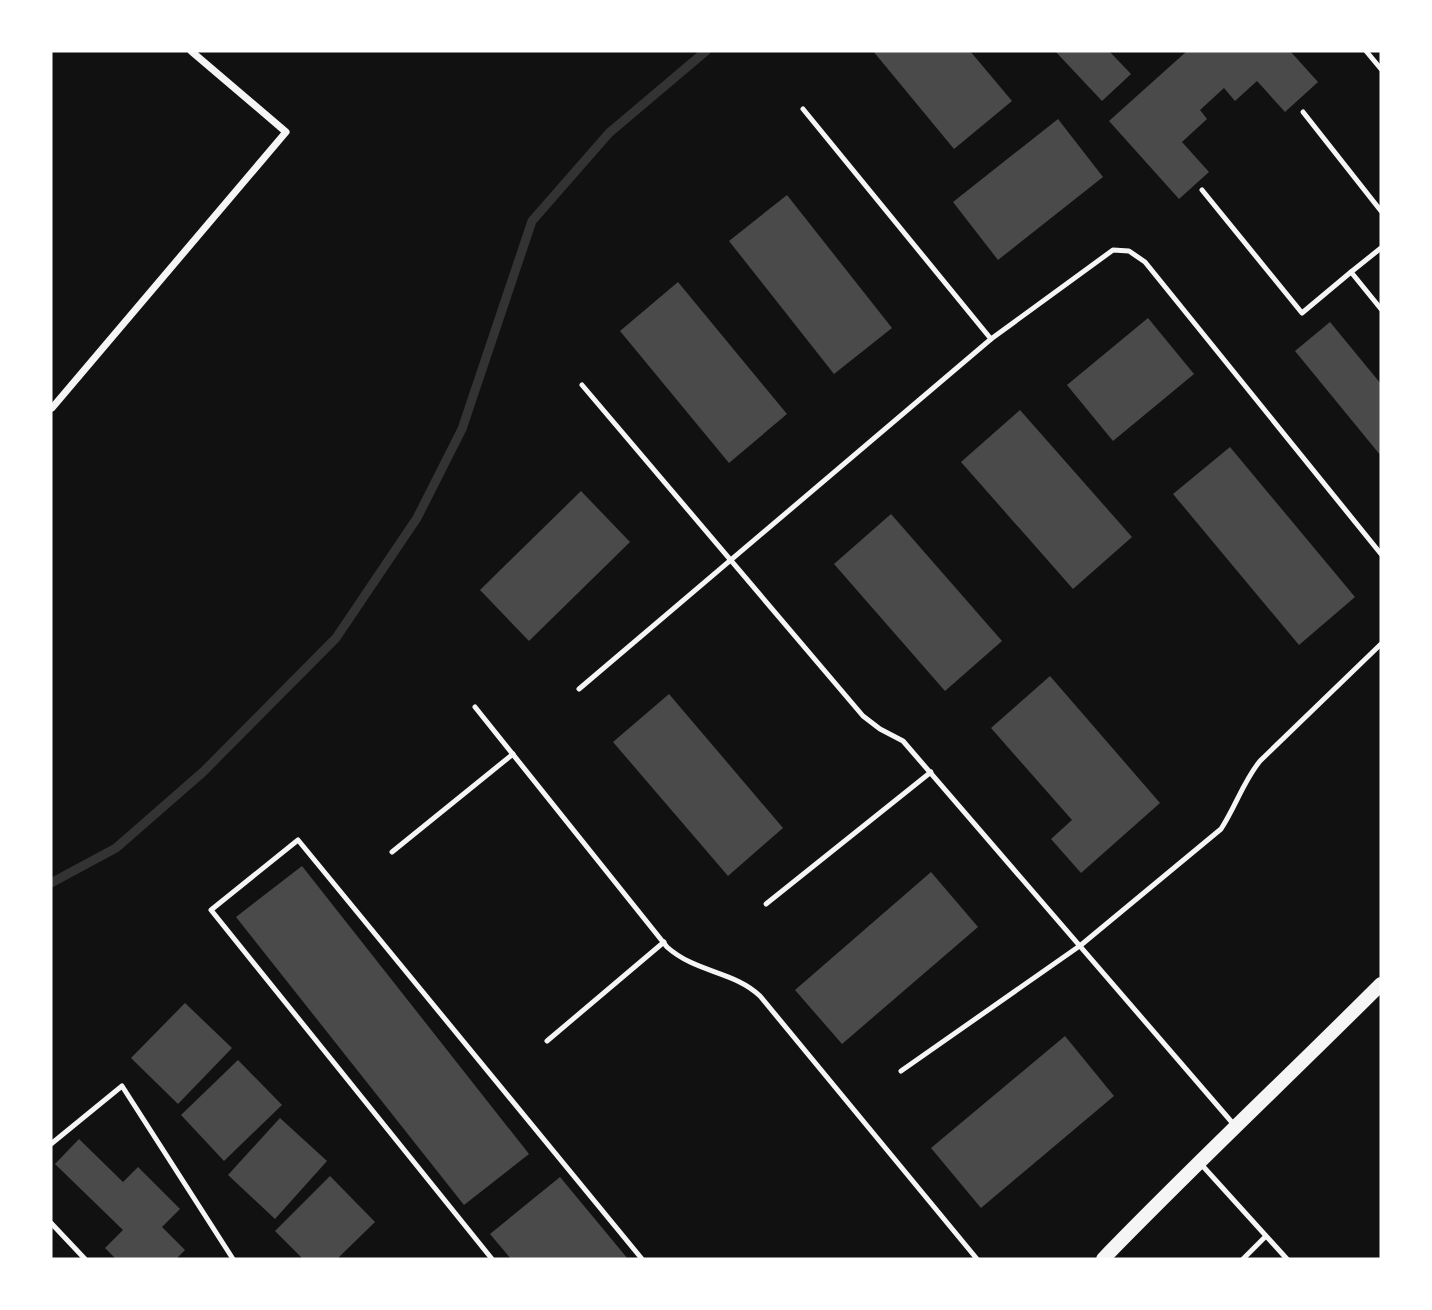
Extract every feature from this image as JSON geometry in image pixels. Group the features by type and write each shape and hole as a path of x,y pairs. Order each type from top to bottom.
{"main road":[{"path":"1103,1259 1198,1161 1237,1128 1381,984"}],"street":[{"path":"52,408 286,132 191,51"}],"lane":[{"path":"1366,51 1381,69"},
{"path":"803,109 991,339"},
{"path":"1303,112 1381,211"},
{"path":"1202,190 1302,313 1381,248"},
{"path":"579,689 991,339 1113,250 1129,251 1145,262 1381,554"},
{"path":"1351,272 1381,309"},
{"path":"582,385 863,716 880,729 904,741 1081,945 1196,1085 1237,1128"},
{"path":"901,1072 1081,945 1221,830 1236,807 1243,782 1260,761 1381,644"},
{"path":"475,707 664,943 680,959 713,974 746,983 760,996 977,1259"},
{"path":"392,852 513,754"},
{"path":"766,904 931,772"},
{"path":"492,1259 211,910 298,840 642,1259"},
{"path":"547,1041 664,943"},
{"path":"51,1144 122,1086 233,1259"},
{"path":"1198,1161 1287,1259"},
{"path":"51,1223 85,1259"},
{"path":"1243,1259 1265,1237"}],"building":[{"path":"873,51 970,51 1012,101 954,149"},
{"path":"1055,51 1109,51 1131,74 1102,101"},
{"path":"1187,51 1290,51 1318,82 1285,112 1257,81 1235,101 1224,88 1200,110 1207,119 1182,142 1209,172 1179,199 1109,121"},
{"path":"1058,119 1103,177 998,260 953,202"},
{"path":"787,195 892,328 834,374 729,241"},
{"path":"678,282 787,414 729,463 620,331"},
{"path":"1148,318 1194,374 1113,441 1067,385"},
{"path":"1330,322 1381,384 1381,456 1295,351"},
{"path":"1020,410 1132,537 1073,589 961,462"},
{"path":"1230,447 1355,597 1299,645 1173,494"},
{"path":"581,491 630,542 529,641 480,590"},
{"path":"891,514 1002,641 945,691 834,564"},
{"path":"1050,676 1160,803 1081,873 1051,839 1072,820 991,728"},
{"path":"669,694 783,828 728,876 613,742"},
{"path":"302,866 529,1154 464,1205 236,917"},
{"path":"931,872 978,927 842,1044 795,990"},
{"path":"185,1003 232,1048 178,1104 131,1058"},
{"path":"1065,1036 1114,1096 981,1208 931,1148"},
{"path":"238,1060 282,1105 224,1161 181,1115"},
{"path":"280,1118 327,1161 275,1219 228,1175"},
{"path":"79,1139 123,1182 138,1167 180,1209 162,1227 185,1250 176,1259 116,1259 105,1248 123,1230 55,1164"},
{"path":"330,1176 375,1222 337,1259 303,1259 275,1231"},
{"path":"560,1177 628,1259 511,1259 490,1234"}],"waterway":[{"path":"51,883 116,848 203,772 336,638 417,518 462,429 532,221 609,133 706,51"}]}
